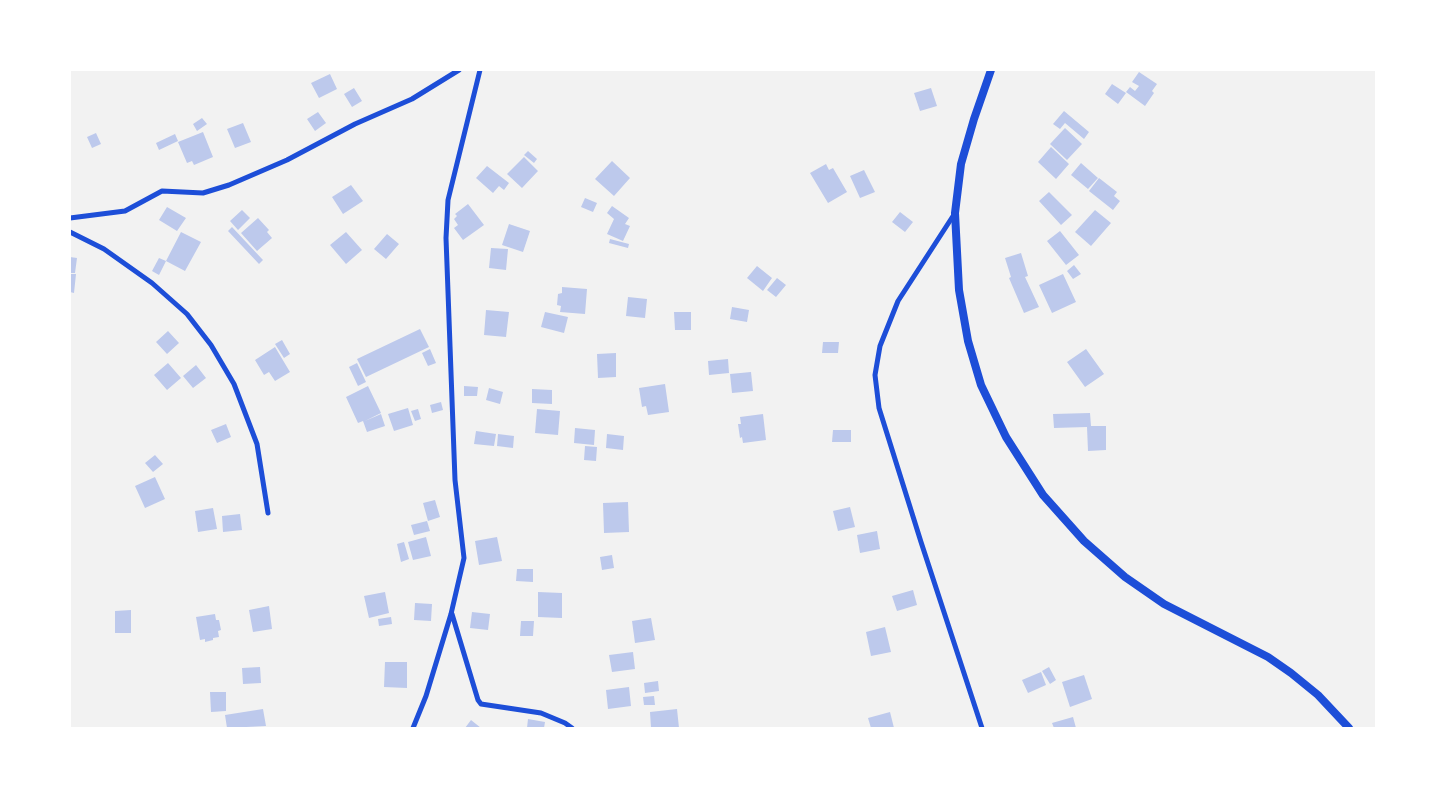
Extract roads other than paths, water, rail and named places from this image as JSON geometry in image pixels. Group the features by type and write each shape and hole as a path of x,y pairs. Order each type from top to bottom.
{"highway":[{"path":"991,70 961,164 955,213 959,290 968,341 981,385 1006,437 1043,496 1084,541 1125,577 1164,604 1268,657 1318,695 1348,728"}],"street":[{"path":"70,218 125,211 162,191 203,193 230,185 287,160 355,124 412,99 459,70"},
{"path":"414,728 452,614 464,558 454,480 446,238 448,200 480,70"},
{"path":"955,213 898,301 880,346 875,375 879,408 982,728"},
{"path":"70,232 104,249 152,283 187,314 211,345 234,384 257,444 268,513"},
{"path":"452,614 478,700 481,704 541,713 572,728"}]}
